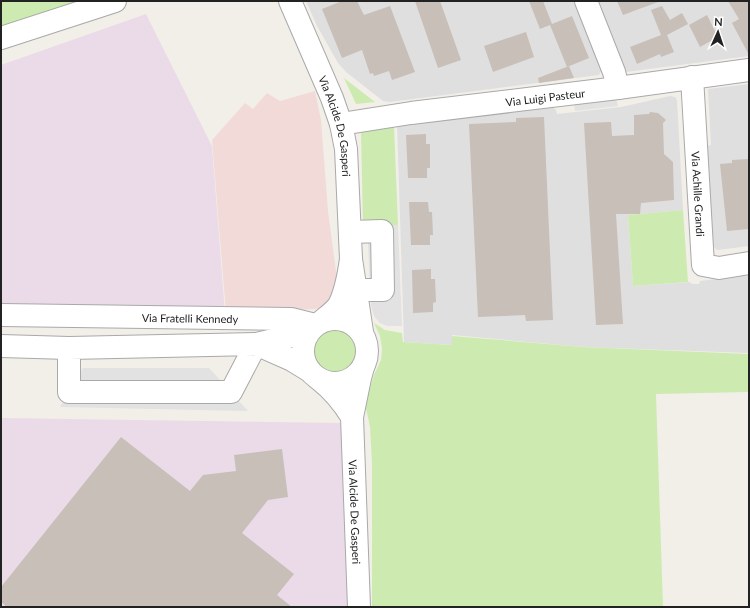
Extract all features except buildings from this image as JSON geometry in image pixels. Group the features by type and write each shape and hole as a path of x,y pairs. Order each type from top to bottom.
{"street":[{"path":"1,38 115,1"},
{"name":"Via Alcide De Gasperi","path":"290,1 332,98 341,124 346,149 351,232 351,259 362,332"},
{"path":"586,1 614,72 618,88"},
{"name":"Via Luigi Pasteur","path":"341,124 411,113 618,88 749,70"},
{"name":"Via Achille Grandi","path":"692,77 703,264 719,268 749,263"},
{"path":"351,232 382,231 383,290 356,290"},
{"name":"Via Alcide De Gasperi","path":"319,323 330,315 339,305 347,281 351,259"},
{"name":"Via Fratelli Kennedy","path":"1,315 291,319 319,323"},
{"path":"1,346 69,348 256,344 295,335 319,323 335,318 348,320 356,325 362,332 368,348 367,358 363,368 357,375 349,380 338,383 328,382 292,360 256,344"},
{"path":"314,374 304,361 303,351 304,341 308,332 319,323"},
{"path":"69,348 69,392 231,392 256,344"},
{"name":"Via Alcide De Gasperi","path":"358,607 352,417 363,368"},
{"name":"Via Alcide De Gasperi","path":"314,374 330,387 342,400 352,417"}],"shaded area":[{"path":"306,1 577,1 603,68 599,75 390,102 383,101 346,72 338,63 317,26"},
{"path":"598,1 749,1 749,56 626,72"},
{"path":"146,14 212,146 225,313 1,310 1,65"},
{"path":"749,84 749,246 718,250 712,245 707,146 711,145 708,89"},
{"path":"315,91 321,120 328,211 337,279 336,292 325,306 316,309 226,313 212,140 245,103 253,109 267,93 280,101"},
{"path":"615,96 618,106 575,111 574,101"},
{"path":"670,96 675,97 677,100 683,210 628,215 633,286 690,282 692,284 699,284 700,281 749,275 749,353 583,347 452,335 452,345 404,342 397,124 550,104 556,110 557,114 621,107"},
{"path":"367,225 398,225 402,326 387,326 380,323 374,316 371,305"},
{"path":"83,368 209,368 248,411 60,407"},
{"path":"1,418 342,423 349,607 1,607"}],"green space":[{"path":"1,1 82,1 1,29"},
{"path":"344,78 375,102 356,104"},
{"path":"394,125 398,225 363,225 361,134 363,130"},
{"path":"683,210 688,282 633,286 628,215"},
{"path":"374,323 385,330 402,333 403,342 452,345 452,336 583,347 749,354 749,392 656,394 663,607 372,607 372,463 370,427 365,404 374,375 381,360 382,349 380,336"},
{"path":"335,326 344,328 352,333 357,341 359,350 357,359 352,367 344,372 335,374 326,372 318,367 313,359 311,350 313,341 318,333 326,328"}]}
